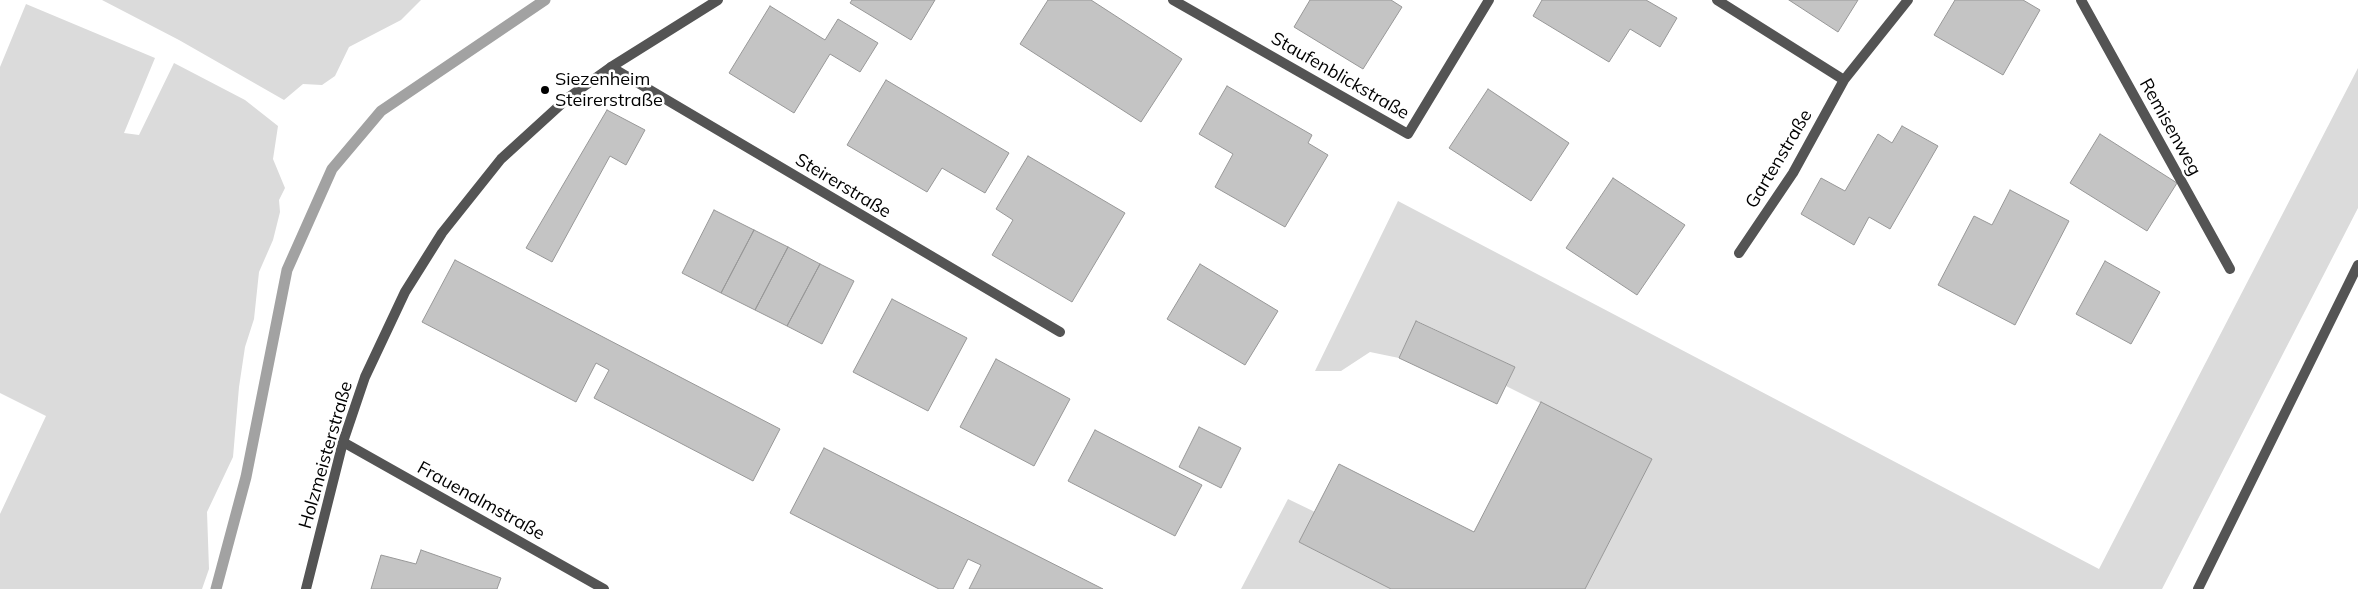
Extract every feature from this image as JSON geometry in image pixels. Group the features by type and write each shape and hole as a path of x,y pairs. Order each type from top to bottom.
{"street":[{"name":"Holzmeisterstraße","path":"306,589 343,442 364,377 405,292 442,233 501,159 569,97 610,67 718,0"},
{"name":"Staufenblickstraße","path":"1173,0 1408,134 1489,0"},
{"path":"1717,0 1844,80"},
{"name":"Gartenstraße","path":"1740,253 1793,173 1844,80 1908,0"},
{"name":"Remisenweg","path":"2081,0 2230,270"},
{"name":"Steirerstraße","path":"610,67 1060,332"},
{"path":"2198,589 2358,265"},
{"name":"Frauenalmstraße","path":"343,442 604,589"}],"shaded area":[{"path":"102,0 421,0 401,20 349,47 335,76 322,85 303,84 284,100 179,40"},
{"path":"26,4 155,58 124,133 139,135 174,63 245,100 278,126 273,159 285,188 279,200 280,212 273,240 259,272 254,319 245,347 239,387 233,457 207,512 209,569 202,589 0,589 0,514 46,416 0,393 0,67"},
{"path":"2358,68 2358,208 2162,589 1585,589 1652,459 1506,386 1515,367 1417,321 1399,358 1370,352 1341,371 1315,371 1398,201 2099,569"},
{"path":"1288,499 1315,512 1299,542 1391,589 1241,589"}],"building":[{"path":"852,0 935,0 911,40 850,3"},
{"path":"1048,0 1091,0 1182,59 1141,122 1020,44"},
{"path":"1310,0 1391,0 1402,7 1363,69 1294,27"},
{"path":"1542,0 1646,0 1677,18 1660,47 1630,29 1609,62 1533,16"},
{"path":"1789,0 1858,0 1838,32"},
{"path":"1955,0 2023,0 2040,10 2003,75 1934,35"},
{"path":"770,6 825,40 838,19 878,43 860,72 830,54 794,113 729,73"},
{"path":"886,80 1009,153 985,193 942,168 927,192 847,145"},
{"path":"1227,86 1312,135 1308,143 1328,155 1285,227 1215,187 1233,154 1199,134"},
{"path":"1488,89 1569,143 1531,201 1449,148"},
{"path":"607,110 645,130 626,165 610,156 552,262 526,248"},
{"path":"1902,126 1938,146 1890,229 1869,217 1854,245 1801,214 1821,178 1845,191 1878,134 1892,143"},
{"path":"2100,134 2177,183 2147,231 2070,183"},
{"path":"1028,156 1125,213 1072,302 992,255 1013,220 996,209"},
{"path":"1613,178 1685,225 1637,295 1566,248"},
{"path":"2010,190 2069,221 2015,325 1938,285 1974,216 1992,225"},
{"path":"714,210 754,230 721,293 682,273"},
{"path":"754,230 788,247 755,310 721,293"},
{"path":"788,247 820,264 787,326 755,310"},
{"path":"455,260 780,429 753,481 594,398 609,370 596,363 576,402 422,322"},
{"path":"2105,261 2160,292 2131,344 2076,314"},
{"path":"820,264 854,281 822,344 787,326"},
{"path":"1200,264 1278,311 1245,365 1167,319"},
{"path":"892,299 967,338 928,411 853,372"},
{"path":"1416,321 1515,367 1497,404 1399,358"},
{"path":"996,359 1070,399 1034,466 960,427"},
{"path":"1541,402 1652,459 1585,589 1391,589 1299,542 1339,464 1474,532"},
{"path":"1199,427 1241,448 1221,488 1179,467"},
{"path":"1095,430 1202,485 1175,536 1068,481"},
{"path":"824,448 1103,589 969,589 981,565 968,559 953,589 939,589 790,513"},
{"path":"421,550 501,578 497,589 371,589 381,555 416,564"}],"waterway":[{"path":"216,589 246,477 287,270 332,169 381,111 545,0"}],"place":[{"name":"Siezenheim Steirerstraße","path":"545,90"}]}
